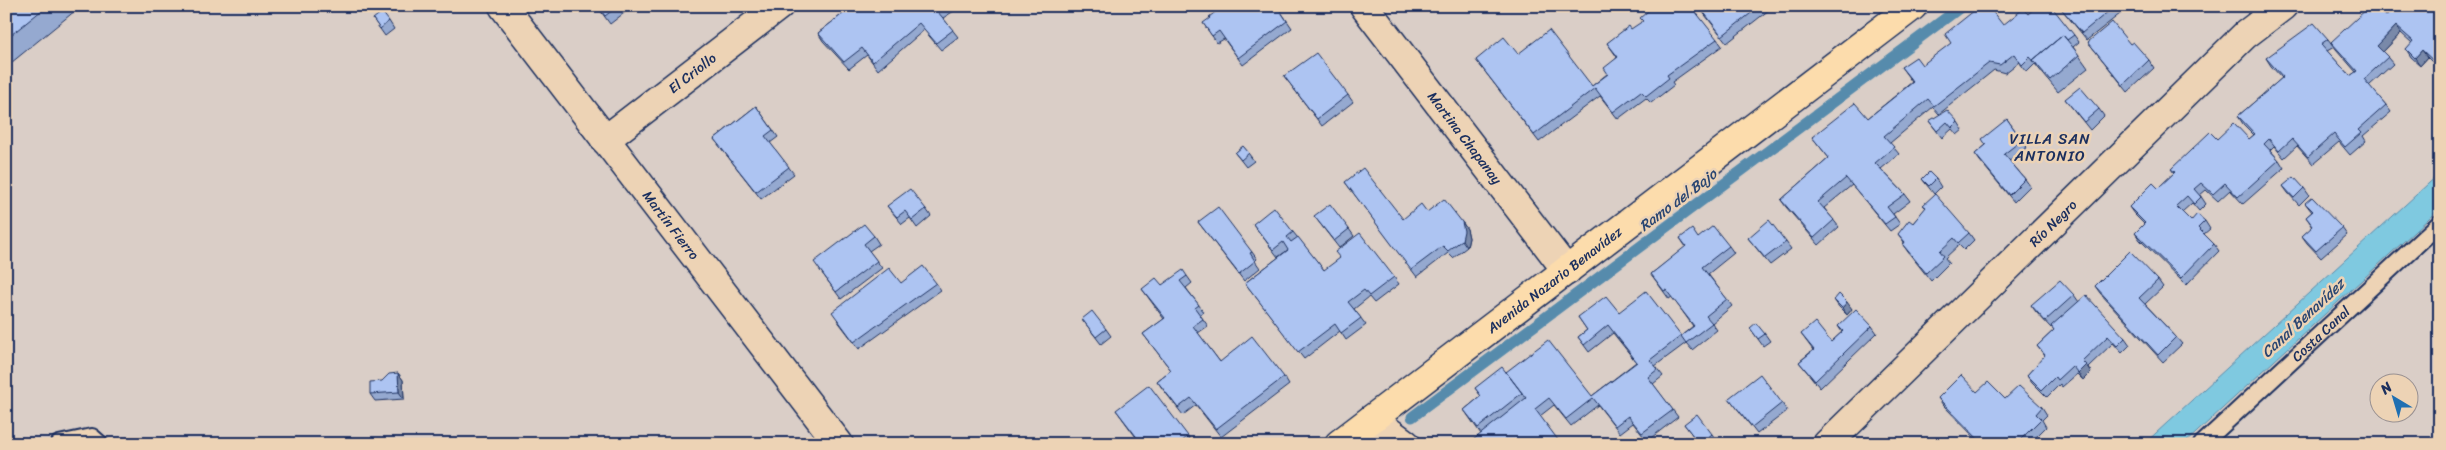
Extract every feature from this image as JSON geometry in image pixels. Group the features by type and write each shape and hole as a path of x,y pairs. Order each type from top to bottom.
{"main road":[{"name":"Avenida Nazario Benavídez","path":"1339,444 1913,6"}],"street":[{"name":"Martín Fierro","path":"503,6 839,444"},
{"name":"El Criollo","path":"606,140 779,6"},
{"name":"Martina Chapanay","path":"1364,6 1567,270"},
{"name":"Río Negro","path":"1827,444 2245,34 2254,15 2283,6"},
{"path":"1372,419 1406,444"}],"lane":[{"name":"Costa Canal","path":"2202,444 2440,223"},
{"path":"59,444 92,437 100,444"}],"water":[{"name":"Canal Benavídez","path":"2440,173 2440,208 2184,444 2144,444"}],"building":[{"path":"6,6 47,6 6,39"},
{"path":"598,6 618,6 605,16"},
{"path":"853,6 945,6 937,11 953,30 936,43 919,23 873,62 862,48 844,62 818,33"},
{"path":"1223,6 1277,6 1287,21 1238,58 1219,31 1212,36 1203,23"},
{"path":"1654,6 1691,6 1717,39 1667,75 1669,78 1646,96 1641,91 1613,112 1595,88 1534,135 1476,60 1504,37 1518,54 1549,30 1592,86 1608,74 1604,68 1618,57 1607,43 1629,26 1631,29 1643,21 1640,18"},
{"path":"1699,6 1760,6 1722,36"},
{"path":"1980,6 1988,6 2003,25 2023,9 2028,14 2037,6 2051,6 2074,35 2067,40 2063,35 2033,60 2037,65 2030,57 2022,65 2014,54 2000,65 1989,63 1934,106 1928,99 1884,136 1894,147 1875,163 1905,194 1887,207 1895,217 1885,224 1846,178 1818,202 1834,220 1814,238 1781,200 1829,158 1812,137 1855,103 1868,118 1913,82 1901,67 1916,57 1922,65 1951,43 1945,34"},
{"path":"2059,6 2115,6 2082,33"},
{"path":"2370,6 2375,6 2386,16 2395,6 2440,6 2440,67 2422,50 2415,58 2406,49 2413,41 2396,26 2377,46 2388,57 2364,79 2386,105 2358,130 2361,133 2345,147 2334,134 2308,157 2292,139 2279,151 2269,139 2264,144 2279,160 2238,197 2225,183 2213,194 2201,183 2194,189 2201,197 2194,204 2187,196 2176,206 2191,221 2197,214 2205,221 2198,228 2214,244 2181,278 2135,233 2145,223 2129,207 2153,183 2158,188 2175,172 2171,169 2210,132 2217,139 2234,123 2249,139 2255,134 2238,116 2283,77 2266,58 2314,23 2328,39 2321,44 2350,76 2357,71 2331,42"},
{"path":"382,12 389,21 380,29 373,19"},
{"path":"2112,22 2130,44 2133,42 2149,60 2123,85 2088,42"},
{"path":"2063,35 2079,55 2050,80 2033,60"},
{"path":"1316,53 1348,95 1317,119 1284,76"},
{"path":"2080,87 2099,109 2084,122 2065,99"},
{"path":"756,106 773,130 765,136 789,167 756,192 714,139"},
{"path":"1947,110 1958,122 1952,128 1947,122 1937,131 1929,121"},
{"path":"2007,119 2022,140 2004,154 2025,179 2009,195 1975,154 1986,145 1982,139"},
{"path":"1243,146 1249,153 1241,160 1235,153"},
{"path":"1363,168 1403,219 1421,204 1427,212 1444,199 1462,222 1464,231 1462,240 1448,251 1443,246 1411,270 1345,182"},
{"path":"1929,172 1936,179 1929,186 1922,179"},
{"path":"2294,177 2304,188 2294,198 2283,186"},
{"path":"910,189 926,209 912,220 905,211 897,217 887,206"},
{"path":"1935,194 1969,233 1958,243 1954,238 1940,251 1944,256 1926,273 1903,245 1905,242 1898,234 1909,220 1913,223 1926,207 1923,205"},
{"path":"2312,197 2342,228 2316,251 2302,236 2313,226 2306,217 2313,211 2305,203"},
{"path":"1330,204 1349,229 1334,241 1314,216"},
{"path":"1218,207 1252,252 1250,253 1255,261 1239,274 1198,222"},
{"path":"1274,207 1293,232 1287,237 1291,242 1298,237 1324,270 1340,258 1335,252 1360,233 1394,277 1369,296 1364,290 1348,302 1361,318 1341,333 1335,324 1298,352 1245,283 1288,250 1283,242 1273,250 1253,224"},
{"path":"1769,220 1786,242 1765,258 1748,238"},
{"path":"864,224 874,236 864,244 877,261 836,292 814,262"},
{"path":"1713,226 1729,246 1702,267 1727,299 1706,316 1712,323 1686,343 1681,336 1694,326 1651,274 1686,246 1680,238 1692,229 1698,238"},
{"path":"2130,251 2158,280 2139,298 2176,337 2158,355 2095,286"},
{"path":"923,266 936,283 854,342 832,312 889,268 901,283"},
{"path":"1183,270 1187,276 1180,281 1199,305 1195,308 1203,319 1193,326 1220,362 1252,336 1284,377 1216,429 1191,398 1178,408 1157,381 1171,370 1143,334 1165,318 1142,289 1156,278 1162,285"},
{"path":"2060,280 2074,295 2045,321 2031,305"},
{"path":"1646,291 1681,336 1650,360 1658,369 1648,377 1673,410 1642,433 1628,416 1615,426 1593,398 1566,419 1549,398 1535,409 1561,444 1468,444 1526,398 1506,372 1548,340 1592,396 1637,362 1608,325 1584,345 1578,337 1587,330 1578,317 1606,296 1619,312"},
{"path":"1839,294 1847,302 1842,308 1834,300"},
{"path":"2086,295 2125,338 2117,346 2108,336 2082,361 2086,365 2078,373 2072,366 2057,380 2055,377 2042,390 2027,375 2045,355 2037,346 2054,330 2051,326"},
{"path":"1856,309 1872,326 1815,381 1799,362 1814,350 1801,334 1815,322 1831,342 1843,331 1838,326"},
{"path":"1092,311 1106,329 1096,337 1082,319"},
{"path":"1756,323 1765,334 1758,339 1750,328"},
{"path":"1502,367 1522,393 1478,428 1464,410 1481,396 1475,388"},
{"path":"398,373 399,392 370,394 370,382 382,381 389,374"},
{"path":"1760,374 1782,403 1752,427 1729,398"},
{"path":"1961,375 1977,392 1988,382 2005,399 2019,386 2042,407 2036,414 2041,419 2016,444 1983,444 1938,398"},
{"path":"1149,385 1188,436 1179,444 1142,444 1116,410"},
{"path":"1697,414 1712,434 1700,444 1693,444 1697,441 1684,424"},
{"path":"1947,437 1954,444 1941,444"}],"waterway":[{"name":"Ramo del Bajo","path":"1412,417 1962,6"}],"district":[{"name":"VILLA SAN ANTONIO","path":"2050,148"}]}
